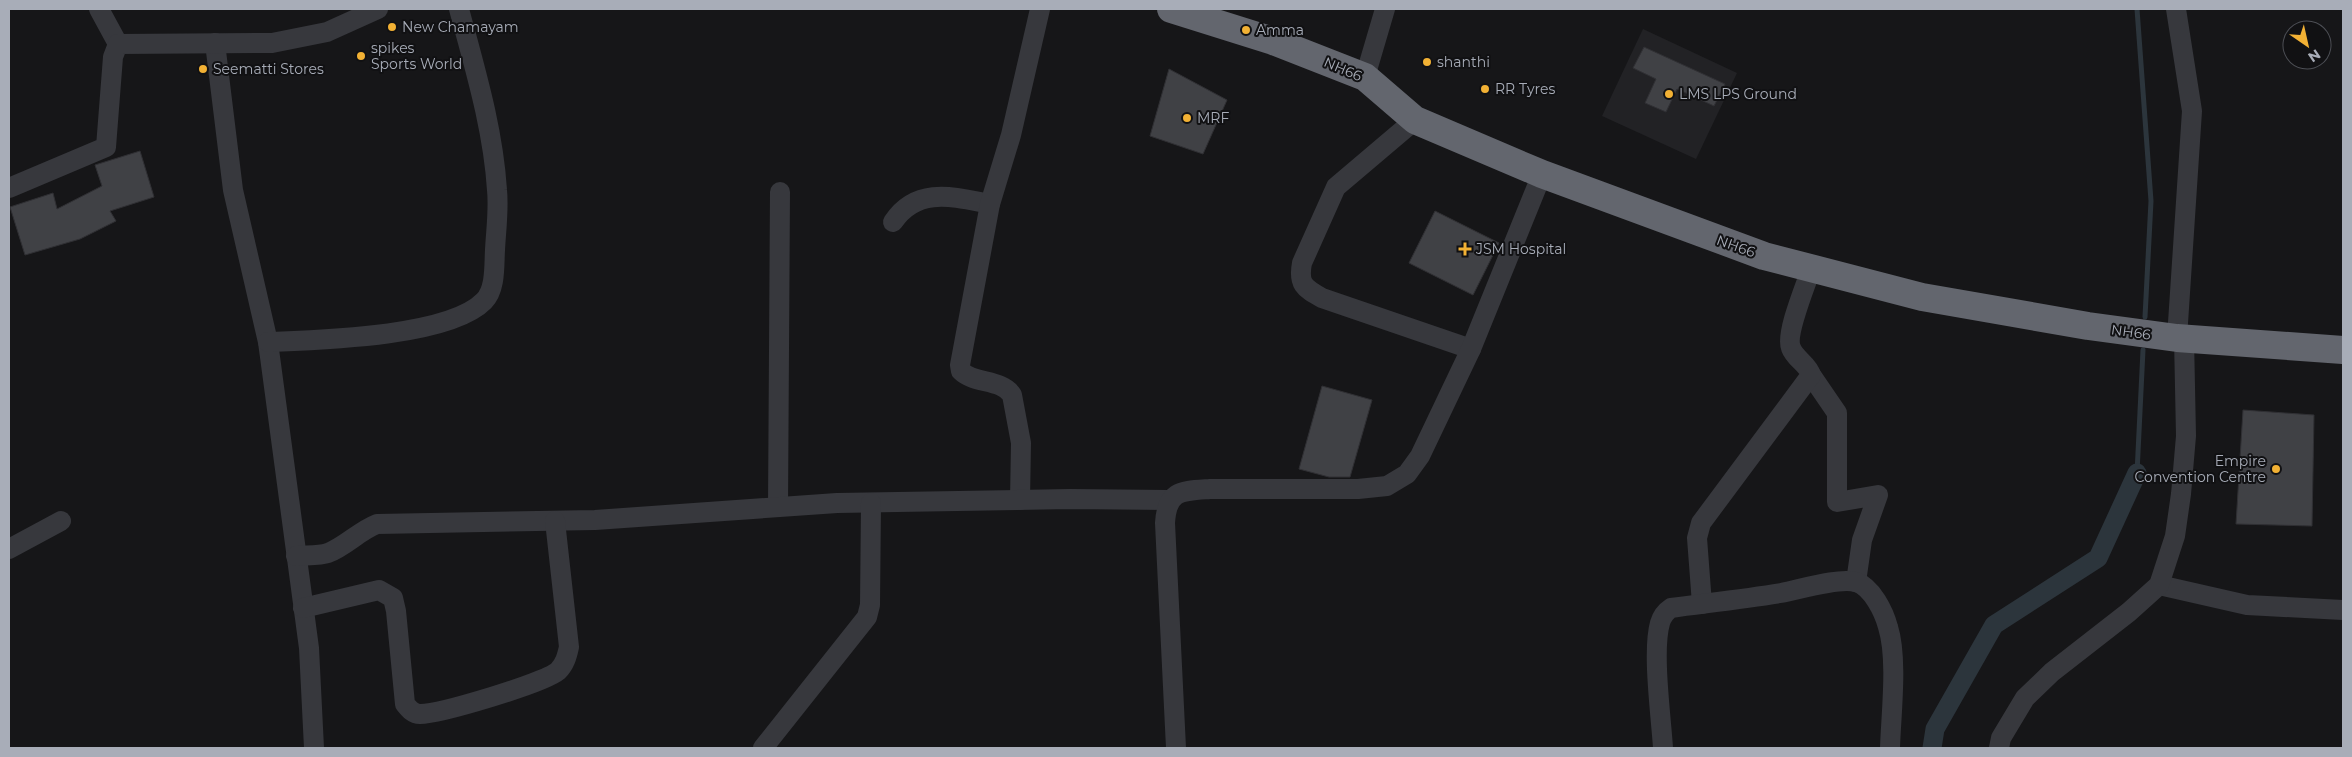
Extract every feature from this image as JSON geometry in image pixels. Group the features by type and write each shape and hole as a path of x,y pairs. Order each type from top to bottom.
{"highway":[{"name":"NH66","path":"1170,9 1273,40 1365,77 1414,120 1542,174 1764,256 1922,298 2088,326 2180,338 2343,350"}],"street":[{"path":"9,188 106,147 113,57 118,44 99,9"},
{"path":"118,44 272,43 327,32 378,9"},
{"path":"268,342 327,340 401,332 445,321 466,312 484,301 491,288 498,191 489,122 459,9"},
{"path":"1020,500 1021,443 1012,395 1009,390 1001,386 966,376 960,371 990,204 1011,135 1040,9"},
{"path":"1365,77 1385,9"},
{"path":"2000,748 2001,738 2024,698 2052,672 2129,612 2159,585 2175,536 2186,436 2180,338 2192,111 2176,9"},
{"path":"215,43 233,190 268,342 309,648 314,748"},
{"path":"1414,120 1336,187 1302,263 1300,275 1303,284 1322,298 1471,349"},
{"path":"296,556 327,553 340,547 367,528 377,524 596,520 778,507 871,503 1169,500 1186,491 1210,489 1358,489 1387,486 1407,474 1420,456 1471,349 1487,305 1542,174"},
{"path":"778,507 780,192"},
{"path":"893,222 901,210 909,203 935,197 956,198 990,204"},
{"path":"1811,269 1789,340 1794,353 1809,368 1811,375 1837,413 1837,502 1878,495 1862,540 1856,582"},
{"path":"1702,604 1697,538 1701,523 1811,375"},
{"path":"1169,500 1166,506 1164,523 1176,748"},
{"path":"763,748 867,617 870,605 871,503"},
{"path":"303,608 379,590 393,598 396,611 405,704 411,712 419,714 439,711 544,680 559,670 566,659 569,647 555,520"},
{"path":"9,549 61,521"},
{"path":"1663,748 1657,647 1660,624 1664,614 1671,608 1781,593 1832,583 1856,582 1868,591 1883,611 1889,628 1892,652 1890,748"},
{"path":"2159,585 2247,606 2343,610"}],"shaded area":[{"name":"LMS LPS Ground","path":"1643,29 1737,73 1696,159 1602,116"}],"building":[{"path":"1644,47 1725,84 1714,106 1677,89 1666,112 1645,103 1656,79 1633,68"},
{"name":"MRF","path":"1169,69 1227,100 1203,154 1150,136"},
{"path":"140,151 154,197 110,211 116,221 80,239 25,255 10,207 53,193 57,209 102,186 95,165"},
{"name":"JSM Hospital","path":"1435,211 1499,243 1473,295 1409,263"},
{"path":"1322,386 1372,400 1350,477 1329,477 1299,469"},
{"name":"Empire Convention Centre","path":"2243,410 2314,415 2312,526 2236,524"}],"waterway":[{"path":"2137,9 2151,201 2145,317"},
{"path":"2137,473 2143,350"},
{"path":"1932,748 1935,729 1994,625 2098,558 2137,473"}],"place":[{"name":"New Chamayam","path":"392,27"},
{"name":"Amma","path":"1246,30"},
{"name":"spikes Sports World","path":"361,56"},
{"name":"shanthi","path":"1427,62"},
{"name":"Seematti Stores","path":"203,69"},
{"name":"RR Tyres","path":"1485,89"},
{"name":"LMS LPS Ground","path":"1669,94"},
{"name":"MRF","path":"1187,118"},
{"name":"JSM Hospital","path":"1465,249"},
{"name":"Empire Convention Centre","path":"2276,469"}]}
